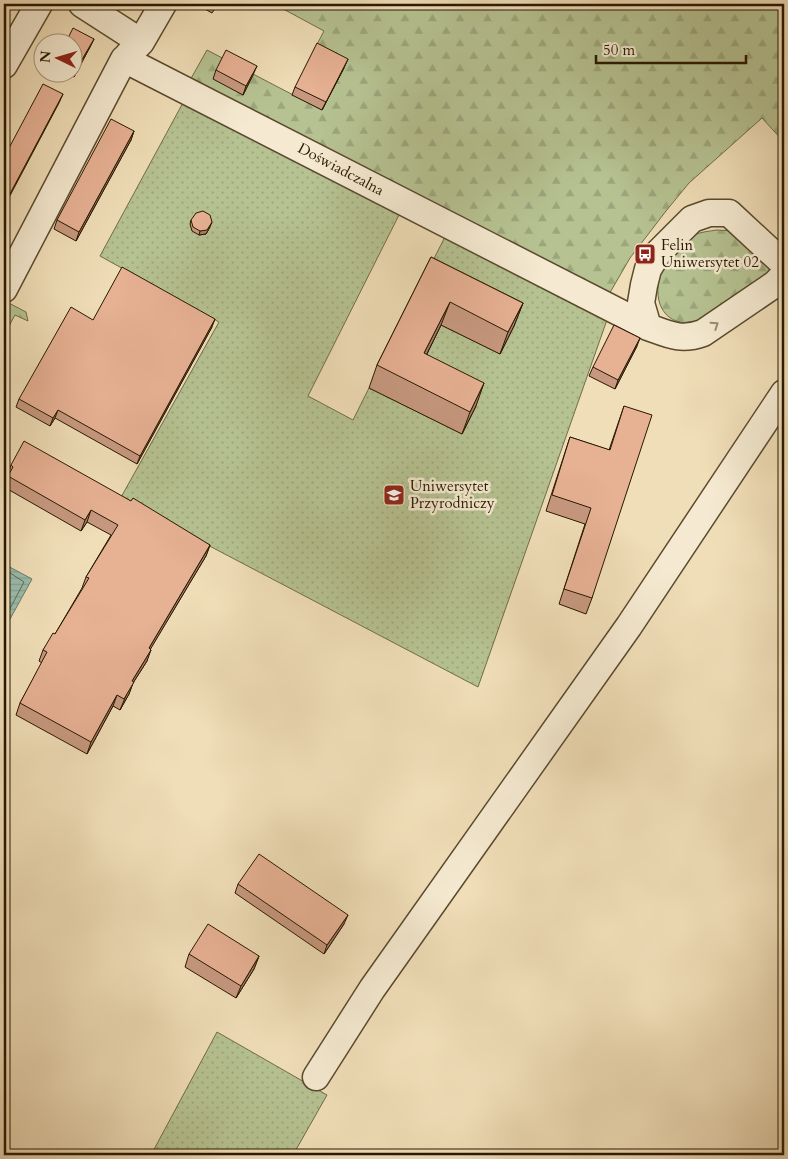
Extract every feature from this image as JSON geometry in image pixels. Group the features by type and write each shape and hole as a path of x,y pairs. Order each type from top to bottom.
{"street":[{"path":"4,64 39,4"},
{"name":"Doświadczalna","path":"82,4 133,51 648,327 678,338 692,337 703,333 775,284 784,275"},
{"path":"4,288 133,51 163,4"},
{"path":"648,327 641,303 648,269 658,253 692,219 709,213 729,213 784,264"},
{"path":"316,1077 372,989 629,626 784,393"}],"green space":[{"path":"274,4 784,4 784,142 762,118 689,183 630,258 608,296 189,82 207,50 322,110 313,52 324,31"},
{"path":"185,99 401,211 308,396 353,420 369,388 462,434 416,376 441,325 500,354 423,280 447,233 608,317 478,687 120,499 219,322 100,256"},
{"path":"717,230 735,231 771,267 770,272 703,319 681,322 673,319 666,315 659,300 658,290 661,274 673,255 689,238 699,233"},
{"path":"5,301 26,312 28,321 15,315 4,335"},
{"path":"217,1032 327,1095 293,1155 151,1155"}],"water":[{"path":"4,564 32,579 4,630"}],"building":[{"path":"206,4 217,4 214,8"},
{"path":"73,28 81,32 71,32"},
{"path":"82,33 94,39 82,59"},
{"path":"317,43 348,59 326,102 295,87"},
{"path":"226,50 257,66 246,86 216,70"},
{"path":"43,84 63,94 4,205 4,146 9,148"},
{"path":"111,119 134,131 79,232 57,220"},
{"path":"203,211 210,215 212,222 207,230 200,231 193,227 191,220 196,213"},
{"path":"431,257 523,303 508,332 450,302 424,353 484,383 470,412 377,365"},
{"path":"122,267 215,319 140,456 58,410 53,418 19,399 71,307 93,320"},
{"path":"614,325 640,338 618,380 593,367"},
{"path":"624,406 652,415 592,598 564,589 591,508 552,495 570,437 610,450"},
{"path":"24,441 131,501 133,498 210,545 149,648 151,650 132,681 134,682 124,699 117,695 91,742 20,703 47,652 43,650 89,578 86,577 118,525 91,510 85,520 8,476 13,467 11,465"},
{"path":"259,854 348,915 327,945 238,884"},
{"path":"208,924 259,956 241,986 189,954"}],"place":[{"name":"Felin Uniwersytet 02","path":"645,254"},
{"name":"Uniwersytet Przyrodniczy","path":"394,495"}]}
